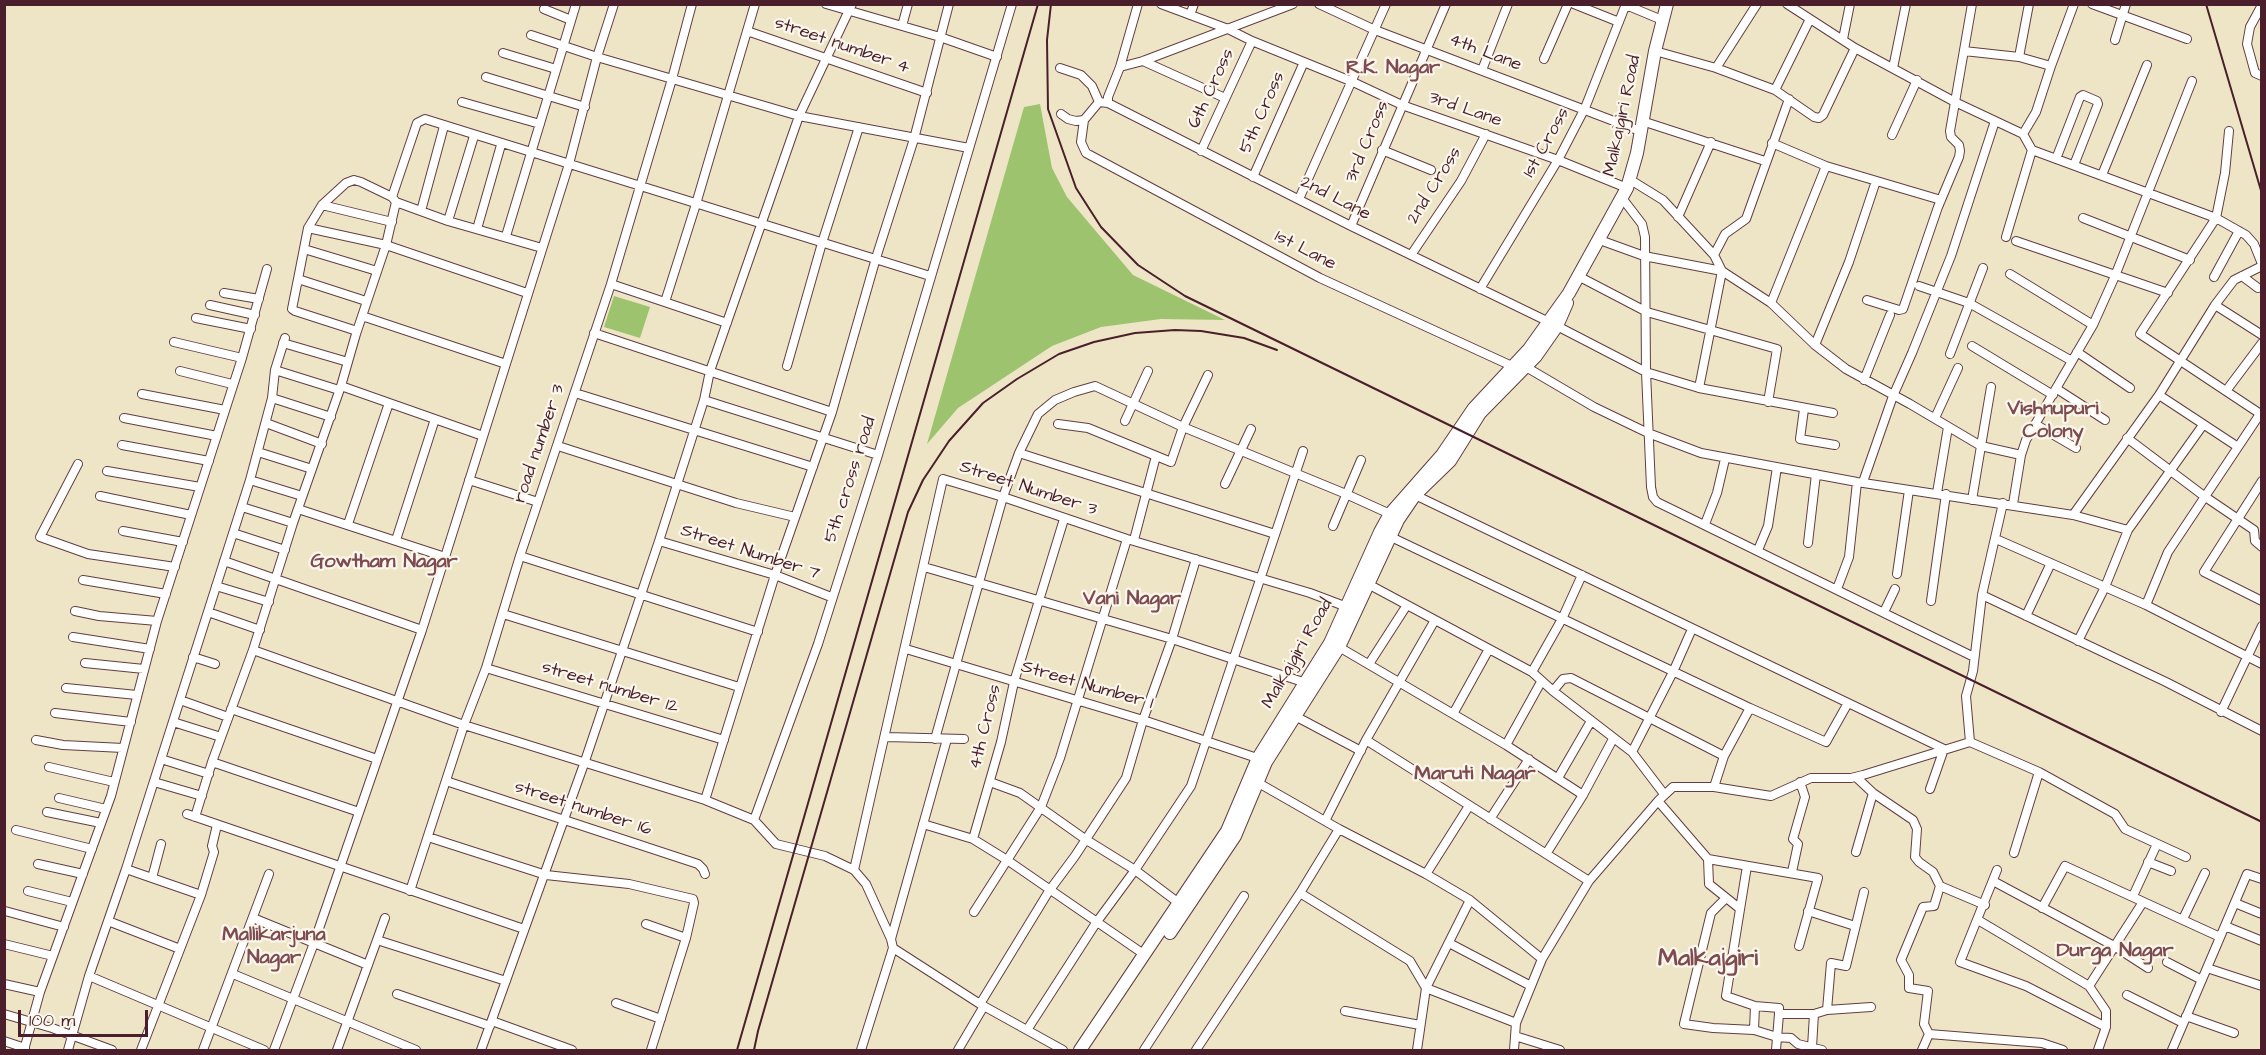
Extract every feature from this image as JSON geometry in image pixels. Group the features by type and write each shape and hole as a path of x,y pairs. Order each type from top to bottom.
{"main road":[{"name":"Malkajgiri Road","path":"1262,760 1295,716 1339,647 1389,536 1415,495 1450,460 1480,413 1553,324 1626,188 1637,153 1655,51 1667,4"},
{"name":"Malkajgiri Road","path":"1080,1050 1145,955 1168,929 1180,904 1227,831 1262,760 1330,643 1390,514 1442,455 1474,408 1520,367"},
{"name":"Malkajgiri Road","path":"1090,1050 1168,929 1235,836 1253,780"}],"street":[{"path":"506,236 576,4"},
{"path":"274,1050 314,943 422,630 569,164 597,57 614,4"},
{"name":"road number 3","path":"410,891 464,725 486,668 520,556 611,284 692,4"},
{"path":"664,303 755,4"},
{"path":"826,4 850,8 997,57"},
{"path":"902,26 908,4"},
{"path":"705,800 775,575 832,412 876,258 914,139 949,4"},
{"name":"5th cross road","path":"754,820 818,644 831,597 878,455 1012,4"},
{"path":"1061,114 1076,121 1084,120 1108,98 1120,68 1138,4"},
{"name":"3rd Lane","path":"1161,4 1228,29 1402,105 1663,200 1714,255 1722,271"},
{"path":"1190,15 1194,4"},
{"path":"1120,68 1293,4"},
{"name":"4th Lane","path":"1319,4 1375,30 1585,108 1641,126 1711,142 1765,161"},
{"path":"1299,199 1386,4"},
{"name":"3rd Cross","path":"1351,226 1446,4"},
{"path":"1482,70 1508,4"},
{"path":"1544,59 1568,4"},
{"path":"1574,4 1619,22"},
{"path":"1716,68 1757,4"},
{"path":"1843,39 1850,4"},
{"path":"1893,68 1906,4"},
{"path":"1867,300 1899,310 1903,309 1960,151 1950,131 1972,4"},
{"path":"2019,57 2029,4"},
{"path":"2023,134 2036,112 2074,4"},
{"path":"2092,4 2187,39"},
{"path":"2115,40 2126,4"},
{"path":"1626,5 1662,20"},
{"name":"1st Cross","path":"1480,289 1558,160 1585,108 1626,5"},
{"path":"1792,6 1855,48 1955,102 2023,134 2032,150 2216,218 2239,231 2254,244 2262,265 2234,280 2215,305 2159,395 2073,514"},
{"path":"482,1050 584,764 695,430 710,371 763,225 799,116 850,8"},
{"path":"544,9 571,20"},
{"path":"2261,9 2250,27 2247,44 2255,73 2262,76"},
{"path":"1775,90 1810,19"},
{"name":"street number 4","path":"747,31 927,93"},
{"path":"531,35 597,57 799,116 969,148"},
{"name":"6th Cross","path":"1201,151 1252,41"},
{"path":"1655,51 1716,68 1775,90 1814,117 1819,118 1823,115 1855,48"},
{"path":"1964,51 2019,57 2051,66"},
{"path":"503,53 556,69"},
{"path":"1143,61 1226,98"},
{"name":"5th Cross","path":"1253,177 1304,62"},
{"path":"2102,176 2147,65"},
{"path":"1060,68 1072,71 1087,80 1104,102"},
{"path":"486,77 585,107"},
{"path":"1892,135 1917,80"},
{"path":"1970,742 1966,696 1982,595 1996,539 2026,440 2093,325 2115,276 2192,81"},
{"path":"2056,159 2082,95 2097,101 2098,104 2074,165"},
{"path":"1714,255 1725,234 1746,219 1789,99"},
{"path":"462,102 540,124"},
{"name":"2nd Lane","path":"1104,102 1646,372 1699,388 1833,413"},
{"path":"524,929 191,816 202,796 260,630 302,496 331,417 386,245 392,222 394,200 417,123 424,119 501,145 640,185 930,276"},
{"name":"1st Lane","path":"1084,120 1081,142 1086,153 1320,278 1520,367 1594,407 1686,449 1725,459 1860,482 2073,514 2128,530"},
{"path":"1837,589 1849,557 1860,482 1951,256 1995,121"},
{"path":"421,211 444,126"},
{"path":"787,366 822,243 859,127"},
{"path":"2146,604 2168,552 2261,414 2140,334 2216,218 2225,173 2229,131"},
{"name":"2nd Cross","path":"1411,255 1461,181 1486,134"},
{"path":"448,221 474,136"},
{"path":"1678,217 1711,142"},
{"path":"1772,143 1826,166 1941,200"},
{"path":"477,229 501,145"},
{"path":"1383,150 1431,170"},
{"path":"2006,237 2032,150"},
{"path":"1771,303 1826,166"},
{"path":"357,331 292,309 308,228 322,205 346,183 354,180 394,200 448,221 542,248"},
{"path":"1815,345 1849,262 1876,181"},
{"path":"1626,188 1644,230 1648,433 1653,497 1657,502 1974,657"},
{"path":"322,205 392,222"},
{"path":"2083,218 2190,260"},
{"path":"308,228 386,245 527,293"},
{"path":"2214,277 2239,231"},
{"path":"1597,239 1644,256 1722,271 1771,303 1815,345 1864,380 1981,446 2021,455"},
{"path":"2016,241 2168,293"},
{"path":"304,249 377,271"},
{"path":"4,1041 25,1049 40,992 106,809 157,621 242,358 267,268"},
{"path":"1950,354 1983,268"},
{"path":"1699,388 1722,271"},
{"path":"2010,274 2093,325"},
{"path":"1578,276 1647,312 1777,349 1768,402"},
{"path":"2242,276 2259,288"},
{"path":"298,279 366,302"},
{"path":"611,284 727,323"},
{"path":"1919,286 1969,303 2072,361"},
{"path":"224,293 259,299"},
{"path":"210,305 255,315"},
{"path":"2215,305 2262,335"},
{"path":"1864,380 1890,315"},
{"path":"362,316 506,364"},
{"path":"196,318 251,329"},
{"path":"594,333 832,412"},
{"path":"68,1050 89,976 126,869 242,507 266,423 284,341 348,362"},
{"path":"174,342 242,358"},
{"path":"2226,391 2262,343"},
{"path":"1972,346 2105,420"},
{"path":"2077,352 2130,388"},
{"path":"1935,418 1958,368"},
{"path":"276,370 389,403 483,436"},
{"path":"180,371 232,384"},
{"path":"1125,421 1148,371"},
{"path":"1058,424 1088,428 1171,462 1208,375"},
{"path":"935,740 1003,497 1019,453 1038,414 1055,400 1095,386 1184,427 1390,514"},
{"path":"1972,500 1991,387"},
{"path":"575,393 813,467"},
{"path":"142,394 225,410"},
{"path":"2159,395 2238,447"},
{"path":"272,398 331,417"},
{"path":"704,400 878,455"},
{"path":"348,524 389,403"},
{"path":"1804,409 1800,439 1835,445"},
{"path":"124,418 217,436"},
{"path":"396,540 435,419"},
{"path":"266,423 322,444"},
{"path":"2035,424 2076,448"},
{"path":"2078,641 2105,587 2128,530 2203,425"},
{"path":"1931,601 1948,427"},
{"path":"1225,484 1251,429"},
{"path":"2127,438 2254,530 2255,541 2262,547"},
{"path":"122,445 209,461"},
{"path":"558,446 677,485 795,517"},
{"path":"1027,1030 1096,923 1135,870 1191,786 1304,451"},
{"path":"258,452 312,469"},
{"path":"1019,453 1275,534"},
{"path":"974,912 1041,807 1060,758 1102,619 1147,495 1156,456"},
{"path":"1705,524 1717,493 1725,459"},
{"path":"1333,526 1361,460"},
{"path":"78,464 40,537 88,554 175,567"},
{"path":"1758,550 1768,526 1777,467"},
{"path":"107,471 200,487"},
{"path":"1808,543 1816,474"},
{"name":"Street Number 3","path":"854,870 943,479 1130,540 1260,577 1347,607"},
{"path":"250,480 302,496"},
{"path":"469,480 538,502"},
{"path":"2260,486 2237,517 2204,572 2262,601"},
{"path":"1897,574 1909,490"},
{"path":"1415,495 1944,749"},
{"path":"100,496 191,515"},
{"path":"242,507 293,523"},
{"path":"298,509 445,557"},
{"name":"4th Cross","path":"973,839 1037,601 1064,519"},
{"path":"123,531 183,542"},
{"path":"233,533 285,550"},
{"path":"1389,536 1673,672 1826,741 1848,703"},
{"path":"1996,539 2146,604 2262,664"},
{"name":"Street Number 7","path":"659,541 775,575 831,597"},
{"path":"520,556 758,632"},
{"path":"958,1050 1049,891 1126,778 1196,559"},
{"path":"224,561 422,630"},
{"path":"2026,616 2051,563"},
{"path":"924,567 1172,639 1306,683"},
{"path":"1532,672 1562,619 1582,575"},
{"path":"83,580 166,594"},
{"path":"1368,584 1532,672 1541,682 1632,752 1661,797 1708,859 1708,884 1739,908"},
{"path":"216,586 268,602"},
{"path":"1884,612 1895,589"},
{"path":"1982,595 2166,682 2262,731"},
{"path":"1370,664 1407,605"},
{"path":"75,611 99,616 157,621"},
{"path":"208,612 260,630"},
{"path":"503,614 739,687"},
{"path":"1325,821 1366,740 1435,620"},
{"path":"2221,712 2262,626"},
{"path":"1632,752 1692,629"},
{"path":"73,637 150,649"},
{"path":"1339,647 1506,745 1583,795"},
{"name":"Street Number 1","path":"906,649 1143,720 1262,760"},
{"path":"1453,714 1489,649"},
{"path":"253,650 464,725 705,800 754,820 776,844 825,856 854,870 866,884 892,943 982,1005 1063,1050"},
{"path":"194,657 216,664"},
{"path":"85,663 144,669"},
{"name":"street number 12","path":"486,668 724,740"},
{"path":"1553,691 1563,679 1572,678 1724,756"},
{"path":"1506,745 1541,682"},
{"path":"66,688 137,695"},
{"path":"180,700 230,713 377,759"},
{"path":"1714,787 1724,756 1750,708"},
{"path":"55,713 130,722"},
{"path":"1295,716 1361,751"},
{"path":"1558,778 1591,721"},
{"path":"173,722 221,737"},
{"path":"886,737 964,740"},
{"path":"1546,854 1583,795 1613,739"},
{"path":"36,740 63,745 123,748"},
{"path":"862,1050 947,740"},
{"path":"1366,740 1589,881"},
{"path":"1514,1050 1516,1023 1542,959 1589,881 1661,797 1673,787 1714,787 1771,796 1800,782 1819,777 1856,777 1970,742 2039,772 2115,814 2125,830 2186,857"},
{"path":"1930,789 1944,749"},
{"path":"161,759 209,774"},
{"path":"1490,819 1529,759"},
{"path":"212,762 359,812"},
{"path":"49,768 114,782"},
{"path":"2014,853 2039,772"},
{"path":"1856,777 1873,793 1913,820 1917,829 1915,857 1933,872 1940,886 1984,905"},
{"path":"1253,780 1470,900 1542,959"},
{"name":"street number 16","path":"446,781 698,864 705,874"},
{"path":"154,782 202,796"},
{"path":"990,782 1020,793 1085,839 1135,870 1180,904"},
{"path":"1792,872 1798,844 1793,839 1805,797 1800,782"},
{"path":"1856,852 1873,793"},
{"path":"59,798 106,809"},
{"path":"1426,874 1469,806"},
{"path":"46,812 101,823"},
{"path":"923,824 973,839 1145,955"},
{"path":"141,1050 201,895 214,852 212,846 217,825"},
{"path":"1196,1050 1300,893 1339,829"},
{"path":"16,830 92,849"},
{"path":"428,837 546,875 629,884 689,897 694,903 686,938 651,1050"},
{"path":"152,878 161,844"},
{"path":"2133,896 2157,844"},
{"path":"1708,859 1818,878 1799,946"},
{"path":"2148,862 2171,872"},
{"path":"38,864 83,874"},
{"path":"1747,866 1726,996 1755,1006 1779,1008 1776,1050"},
{"path":"2042,908 2065,866 2220,937"},
{"path":"126,869 201,895"},
{"path":"1997,870 1960,962 2026,986 2106,1027"},
{"path":"2183,919 2205,873"},
{"path":"203,1050 233,974 268,874"},
{"path":"2172,1050 2247,874 2262,879"},
{"path":"1993,881 2114,946 2148,968"},
{"path":"1929,1034 1924,1024 1928,991 1910,988 1909,975 1901,960 1923,907 1934,906 1940,886"},
{"path":"28,891 72,903"},
{"path":"1827,1010 1831,963 1846,966 1864,892"},
{"path":"1300,893 1410,961 1426,988 1516,1023"},
{"path":"1144,1050 1244,896"},
{"path":"1726,898 1711,913 1684,1024 1754,1030 1777,1037 1791,1038 1798,1044 1822,1050"},
{"path":"1417,1050 1426,988 1470,900"},
{"path":"2089,986 2143,902"},
{"path":"2235,903 2262,914"},
{"path":"5,911 64,927"},
{"path":"1808,911 1855,926"},
{"path":"253,918 368,965"},
{"path":"337,1050 385,918"},
{"path":"1978,920 2089,986 2106,1011 2106,1027 2098,1050"},
{"path":"108,921 180,949"},
{"path":"646,924 686,938"},
{"path":"2225,926 2262,941"},
{"path":"377,940 506,981"},
{"path":"1449,943 1531,986"},
{"path":"4,944 53,956"},
{"path":"2167,962 2202,980"},
{"path":"2207,968 2262,986"},
{"path":"233,974 416,1050"},
{"path":"89,976 264,1050"},
{"path":"4,984 40,992"},
{"path":"397,994 572,1050"},
{"path":"2127,995 2185,1020 2234,1033"},
{"path":"616,1003 661,1019"},
{"path":"1754,1030 1755,1006"},
{"path":"1779,1014 1814,1014 1827,1010 1871,1007"},
{"path":"1345,1011 1420,1026"},
{"path":"4,1014 112,1050"},
{"path":"1812,1047 1814,1014"},
{"path":"1922,1050 1929,1034"},
{"path":"1929,1034 2042,1042 2063,1050"},
{"path":"1515,1036 1560,1050"}],"green space":[{"path":"1040,104 1052,168 1067,197 1133,275 1225,320 1161,319 1101,327 1052,346 958,408 927,444 1024,107"},
{"path":"614,296 650,307 640,338 604,327"}],"railway":[{"path":"737,1050 1038,4"},
{"path":"1051,4 1047,40 1048,109 1076,188 1101,227 1138,265 1185,296 2262,822"},
{"path":"2206,4 2262,194"},
{"path":"754,1050 908,512 923,480 949,441 983,403 1017,379 1059,354 1094,342 1135,333 1201,331 1244,338 1277,350"}],"district":[{"name":"R.K. Nagar","path":"1393,69"},
{"name":"Vishnupuri Colony","path":"2053,422"},
{"name":"Gowtham Nagar","path":"384,563"},
{"name":"Vani Nagar","path":"1132,600"},
{"name":"Maruti Nagar","path":"1475,775"},
{"name":"Mallikarjuna Nagar","path":"274,948"},
{"name":"Durga Nagar","path":"2115,952"},
{"name":"Malkajgiri","path":"1708,960"}]}
